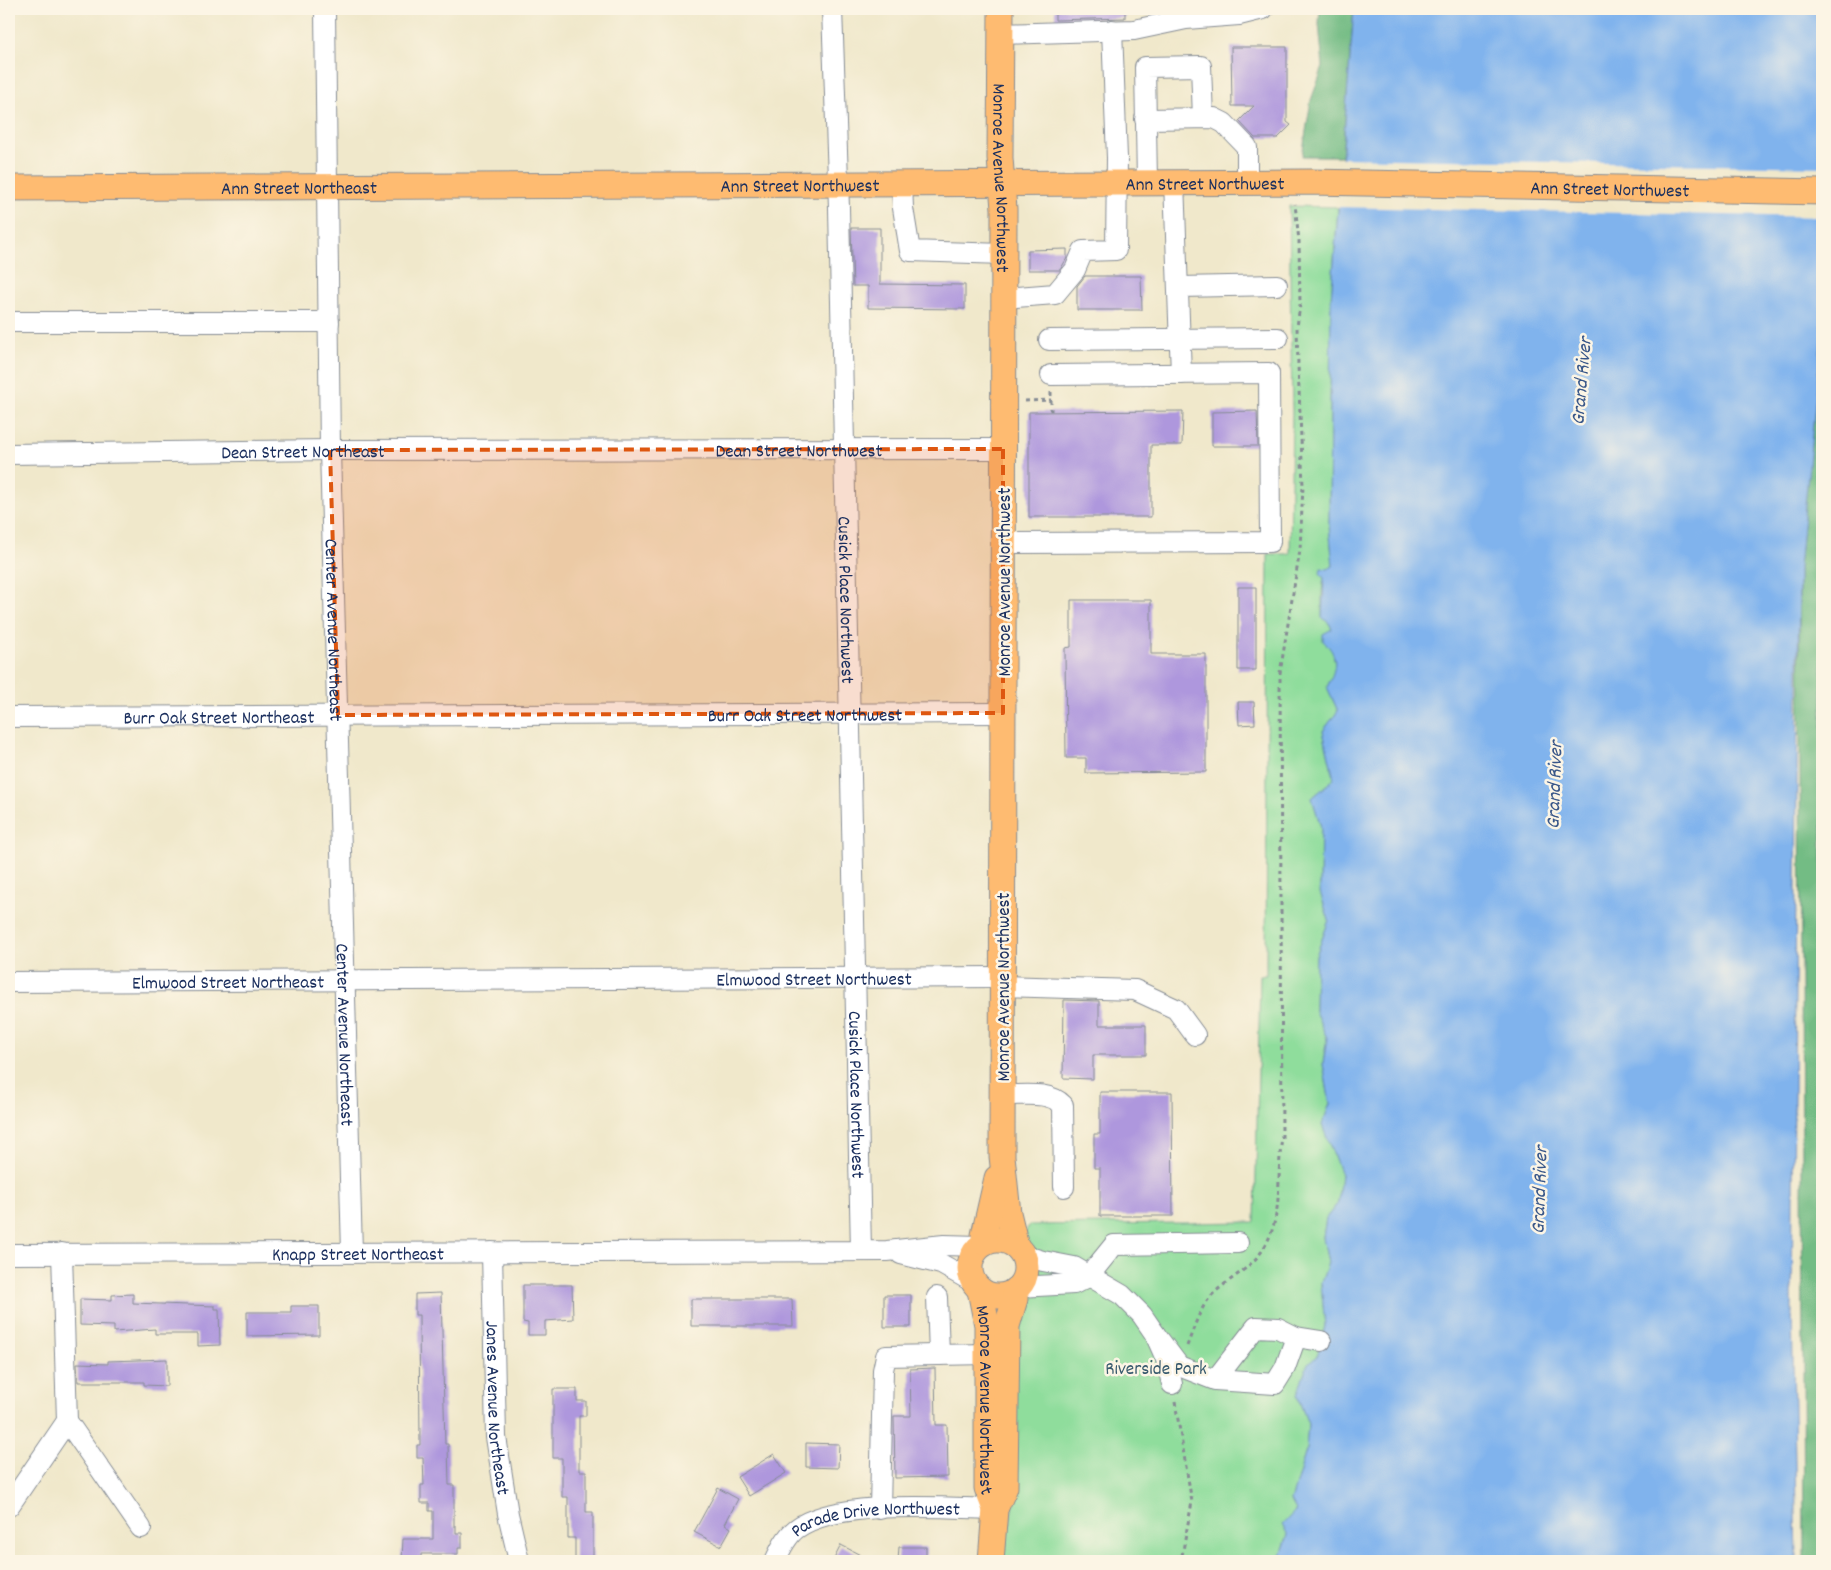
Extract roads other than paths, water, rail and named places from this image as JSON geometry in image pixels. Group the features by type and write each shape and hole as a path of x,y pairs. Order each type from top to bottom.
{"main road":[{"name":"Monroe Avenue Northwest","path":"1001,9 1000,158 1004,254 1002,1156 1008,1213 1020,1250"},
{"name":"Ann Street Northwest","path":"588,184 838,185 1002,182 1310,182 1822,192"},
{"name":"Ann Street Northeast","path":"9,188 588,184"},
{"name":"Monroe Avenue Northwest","path":"982,1244 1002,1156"},
{"path":"1001,1240 1020,1250 1026,1262 1026,1275 1017,1289 1001,1296 986,1294 977,1286 970,1267 971,1259 982,1244 1001,1240"},
{"name":"Monroe Avenue Northwest","path":"977,1286 997,1354 1005,1487 995,1509 991,1561"},
{"name":"Monroe Avenue Northwest","path":"997,1354 1017,1289"}],"street":[{"name":"Center Avenue Northeast","path":"325,9 330,450 352,1252"},
{"name":"Cusick Place Northwest","path":"832,9 851,714 861,1251"},
{"path":"1001,34 1134,30 1186,19 1239,15 1263,9"},
{"path":"1004,298 1055,294 1075,270 1083,251 1116,250 1112,30"},
{"path":"1147,182 1145,67 1201,66 1202,118"},
{"path":"1145,119 1202,118 1219,120 1245,144 1247,182"},
{"path":"1174,182 1180,287 1181,374"},
{"path":"902,184 903,208 910,251 1004,254"},
{"path":"1180,287 1277,285"},
{"path":"9,322 329,322"},
{"path":"1050,340 1278,338"},
{"path":"1004,543 1270,542 1270,373 1050,375"},
{"name":"Dean Street Northwest","path":"596,451 1003,449"},
{"name":"Dean Street Northeast","path":"9,454 330,450 596,451"},
{"name":"Burr Oak Street Northwest","path":"609,715 1002,713"},
{"name":"Burr Oak Street Northeast","path":"9,717 609,715"},
{"name":"Elmwood Street Northwest","path":"626,980 857,978 1002,981 1135,990 1176,1009 1195,1035"},
{"name":"Elmwood Street Northeast","path":"9,982 626,980"},
{"path":"1002,1095 1041,1095 1056,1098 1063,1105 1064,1187"},
{"path":"1017,1289 1074,1284 1088,1277 1114,1245 1238,1243"},
{"path":"887,1251 944,1245 982,1244"},
{"path":"1020,1250 1043,1262 1074,1267 1122,1296 1142,1315 1155,1334 1166,1359 1176,1375 1275,1384 1285,1368 1296,1337"},
{"path":"887,1251 941,1264 977,1286"},
{"name":"Knapp Street Northeast","path":"9,1254 887,1251"},
{"name":"Janes Avenue Northeast","path":"492,1252 496,1437 508,1514 520,1561"},
{"path":"62,1254 67,1421 141,1528"},
{"path":"937,1297 939,1355"},
{"path":"1215,1380 1256,1327 1278,1328 1296,1337 1321,1341"},
{"path":"880,1508 883,1370 886,1356 997,1354"},
{"path":"9,1506 67,1421"},
{"name":"Parade Drive Northwest","path":"775,1561 794,1530 811,1519 858,1509 995,1509"}],"water":[{"name":"Grand River","path":"1354,9 1822,9 1822,332 1799,567 1792,1308 1797,1561 1279,1561 1288,1535 1282,1525 1296,1510 1291,1501 1306,1451 1308,1424 1297,1395 1308,1363 1317,1357 1325,1326 1321,1283 1328,1263 1323,1237 1326,1218 1338,1203 1341,1174 1322,1125 1330,1104 1323,1064 1327,1038 1315,1011 1316,956 1329,920 1320,892 1321,827 1312,798 1334,779 1323,731 1338,711 1327,687 1333,674 1335,663 1332,652 1323,641 1323,634 1332,629 1329,623 1322,618 1324,578 1320,573 1321,568 1328,569 1333,566 1329,525 1331,300"}],"park label":[{"name":"Riverside Park","path":"1156,1367"}]}
